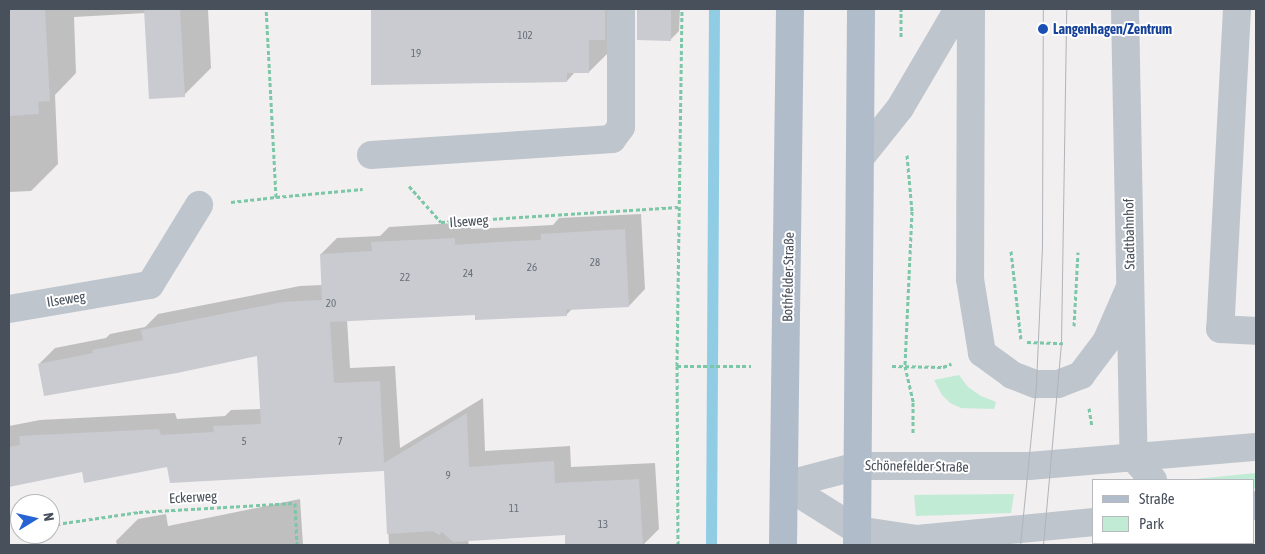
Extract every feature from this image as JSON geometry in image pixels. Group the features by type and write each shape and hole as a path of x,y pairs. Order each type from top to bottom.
{"main road":[{"name":"Bothfelder Straße","path":"783,545 790,9"},
{"path":"857,538 861,9"}],"street":[{"path":"371,154 612,139 621,128 621,9"},
{"path":"860,158 900,108 958,9"},
{"path":"972,9 970,279 982,353 1012,375 1036,384 1058,384 1081,375 1106,342 1130,287"},
{"name":"Stadtbahnhof","path":"1125,9 1134,458"},
{"path":"1237,9 1220,329 1256,331"},
{"name":"Ilseweg","path":"9,309 150,285 199,205"},
{"name":"Schönefelder Straße","path":"785,485 858,466 1029,466 1256,447"},
{"path":"1134,458 1153,479"},
{"path":"785,485 857,538 917,539 1092,522"}],"path":[{"path":"266,9 276,197"},
{"path":"678,545 677,366 682,9"},
{"path":"901,45 902,9"},
{"path":"900,108 912,211 905,366 913,402 913,467"},
{"name":"Ilseweg","path":"407,185 441,222 679,207"},
{"path":"199,205 370,188"},
{"path":"1078,252 1073,344 1081,375"},
{"path":"1021,342 1073,344"},
{"path":"905,366 943,367 982,353"},
{"path":"677,366 756,366"},
{"name":"Eckerweg","path":"60,524 139,512 295,503 298,545"}],"green space":[{"path":"959,375 968,387 981,396 996,402 994,409 961,408 950,403 942,395 934,380"},
{"path":"1256,473 1256,488 1255,479 1196,479"},
{"path":"1014,494 1011,513 916,516 914,495"}],"building":[{"path":"9,9 45,9 50,101 38,102 39,114 9,116"},
{"path":"144,9 180,9 185,97 149,99"},
{"path":"371,9 605,9 605,40 589,40 589,73 567,73 567,82 371,85"},
{"path":"637,9 671,9 671,41 637,40"},
{"path":"625,229 629,307 566,310 567,316 475,320 475,315 330,322 334,383 380,381 384,463 467,413 469,467 554,461 555,483 639,479 643,545 565,545 565,535 453,542 442,532 439,535 433,531 387,534 384,471 170,483 167,467 84,483 82,472 9,487 9,447 20,445 19,436 159,429 161,435 214,432 213,426 261,424 257,356 177,373 44,396 38,364 93,353 92,350 143,340 141,330 283,302 322,300 320,254 372,251 371,242 455,238 455,245 541,240 541,234"}],"waterway":[{"path":"711,545 714,9"}],"tram line":[{"path":"1020,545 1036,384 1042,245 1043,9"},
{"path":"1043,545 1061,343 1066,9"}],"place":[{"name":"Langenhagen/Zentrum","path":"1043,29"}]}
